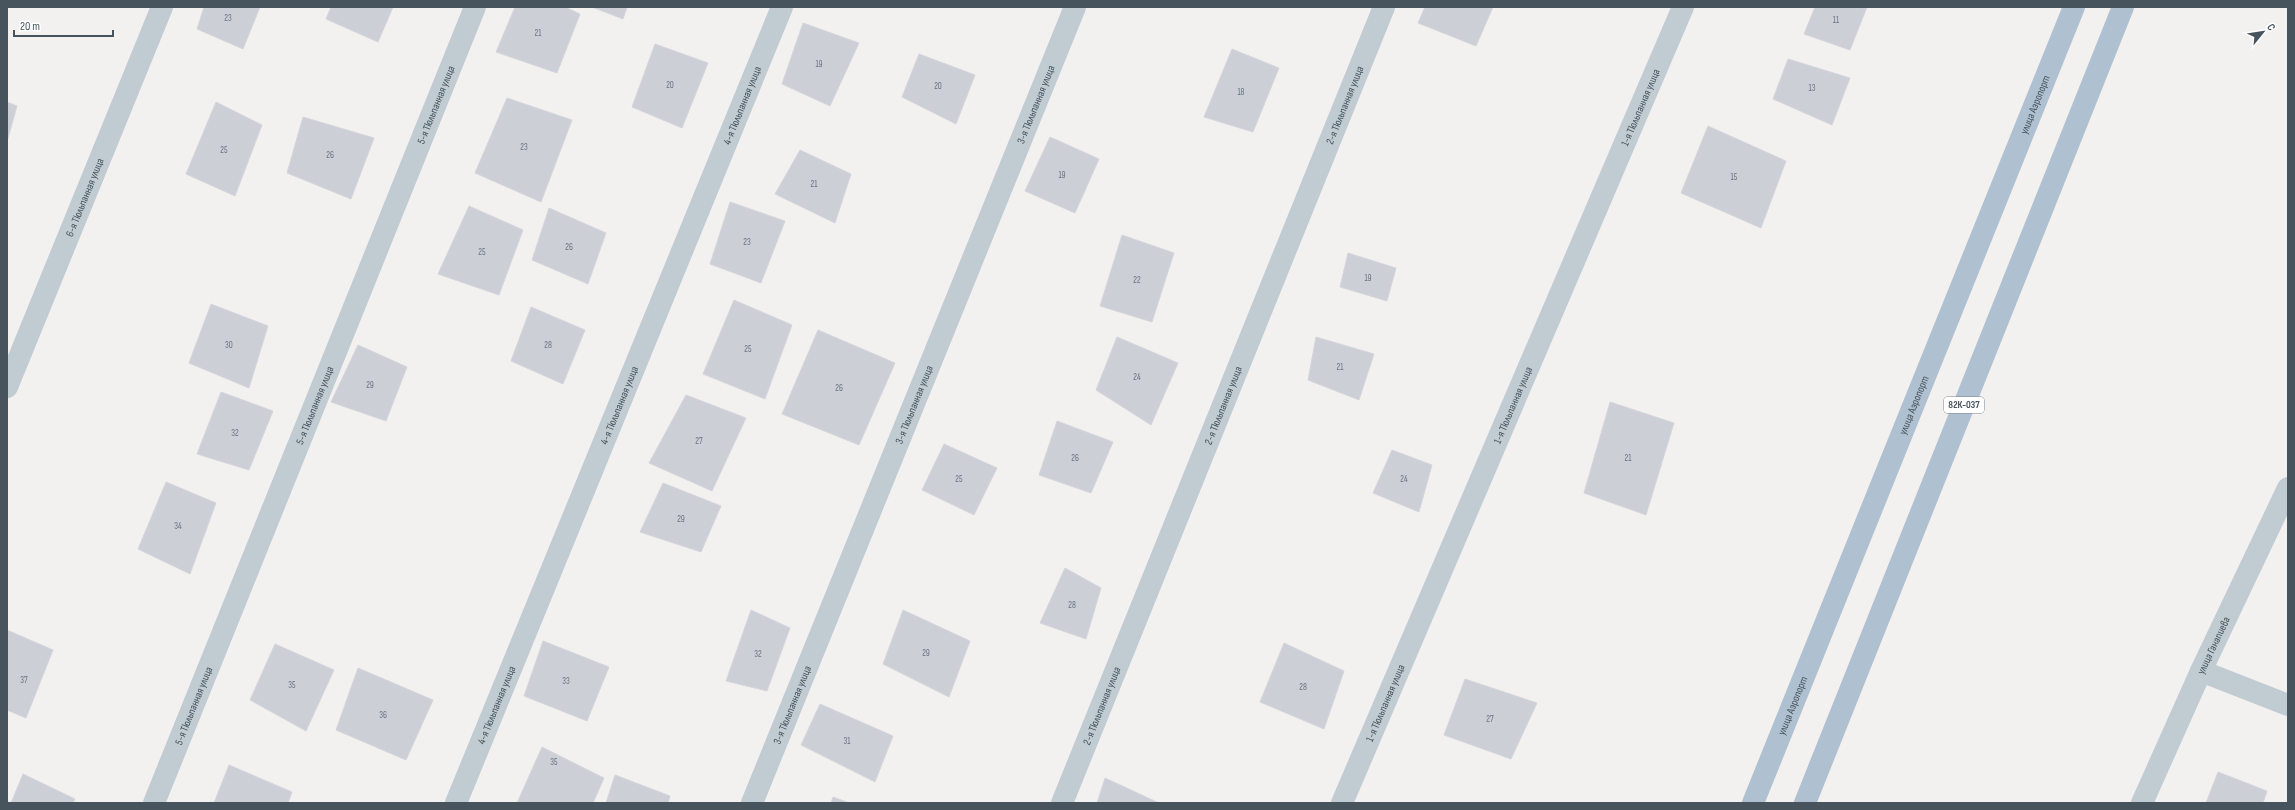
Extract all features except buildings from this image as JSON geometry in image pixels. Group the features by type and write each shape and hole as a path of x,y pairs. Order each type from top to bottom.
{"main road":[{"name":"улица Аэропорт","path":"1753,803 2074,7"},
{"name":"82К-037","path":"1805,803 2123,7"}],"street":[{"name":"6-я Тюльпанная улица","path":"7,387 162,7"},
{"name":"5-я Тюльпанная улица","path":"154,803 475,7"},
{"name":"4-я Тюльпанная улица","path":"456,803 782,7"},
{"name":"3-я Тюльпанная улица","path":"752,803 1075,7"},
{"name":"2-я Тюльпанная улица","path":"1062,803 1384,7"},
{"name":"1-я Тюльпанная улица","path":"1342,803 1683,7"},
{"name":"улица Ганапиева","path":"2142,803 2201,671 2288,488"},
{"path":"2201,671 2288,705"}]}
